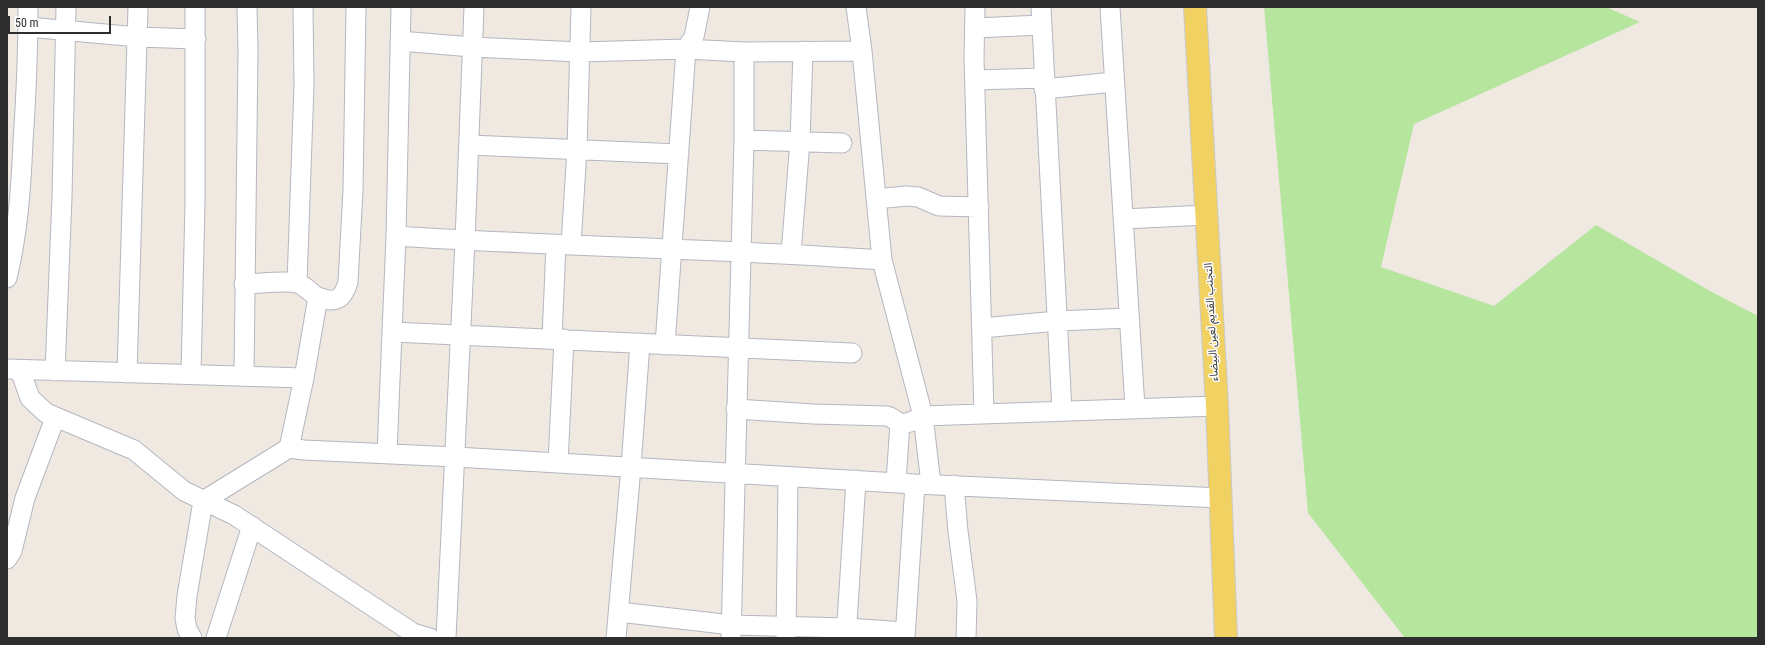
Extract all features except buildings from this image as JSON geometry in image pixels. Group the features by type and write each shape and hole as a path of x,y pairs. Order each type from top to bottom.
{"main road":[{"name":"التجنب القديم لعين البيضاء","path":"1195,7 1217,406 1226,638"}],"street":[{"path":"7,278 13,252 19,205 26,94 28,7"},
{"path":"55,371 62,197 66,7"},
{"path":"127,373 138,7"},
{"path":"191,374 196,39 195,7"},
{"path":"244,376 248,50 247,7"},
{"path":"298,283 304,85 303,7"},
{"path":"244,284 298,283 318,297 336,299 342,297 348,282 353,190 356,7"},
{"path":"387,453 396,236 401,7"},
{"path":"446,638 466,241 474,7"},
{"path":"558,463 558,339 564,245 577,149 581,7"},
{"path":"665,345 686,49 694,37 700,7"},
{"path":"619,612 731,632 905,635 923,484 923,416 882,260 862,51 856,7"},
{"path":"975,7 975,80 984,414"},
{"path":"1110,7 1135,408"},
{"path":"975,28 1041,16 1062,411"},
{"path":"28,27 138,37 196,39"},
{"path":"400,41 472,47 580,52 686,49 744,52 862,51"},
{"path":"791,254 800,141 803,51"},
{"path":"731,632 744,140 744,52"},
{"path":"975,80 1044,83 1114,82"},
{"path":"744,140 842,143"},
{"path":"469,145 679,154"},
{"path":"876,199 906,196 918,197 939,206 979,207"},
{"path":"1123,219 1206,215"},
{"path":"396,236 466,241 791,254 882,260"},
{"path":"289,448 304,378 318,297"},
{"path":"982,328 1057,321 1129,318"},
{"path":"392,332 852,353"},
{"path":"616,638 640,343"},
{"path":"14,369 304,378"},
{"path":"14,369 30,398 46,413 134,450 184,491 234,515 252,526 418,636"},
{"path":"736,409 813,414 887,416 900,423 908,423 923,416 1217,406"},
{"path":"9,553 25,498 55,418"},
{"path":"896,482 900,423"},
{"path":"192,638 187,629 185,618 203,501 289,448 318,451 387,453 788,477 1221,498"},
{"path":"786,632 788,477"},
{"path":"846,633 856,480"},
{"path":"954,485 967,601 966,638"},
{"path":"216,638 252,526"}],"green space":[{"path":"1264,7 1606,7 1640,22 1414,124 1381,267 1494,306 1596,225 1710,291 1758,316 1758,638 1405,638 1308,513"}]}
